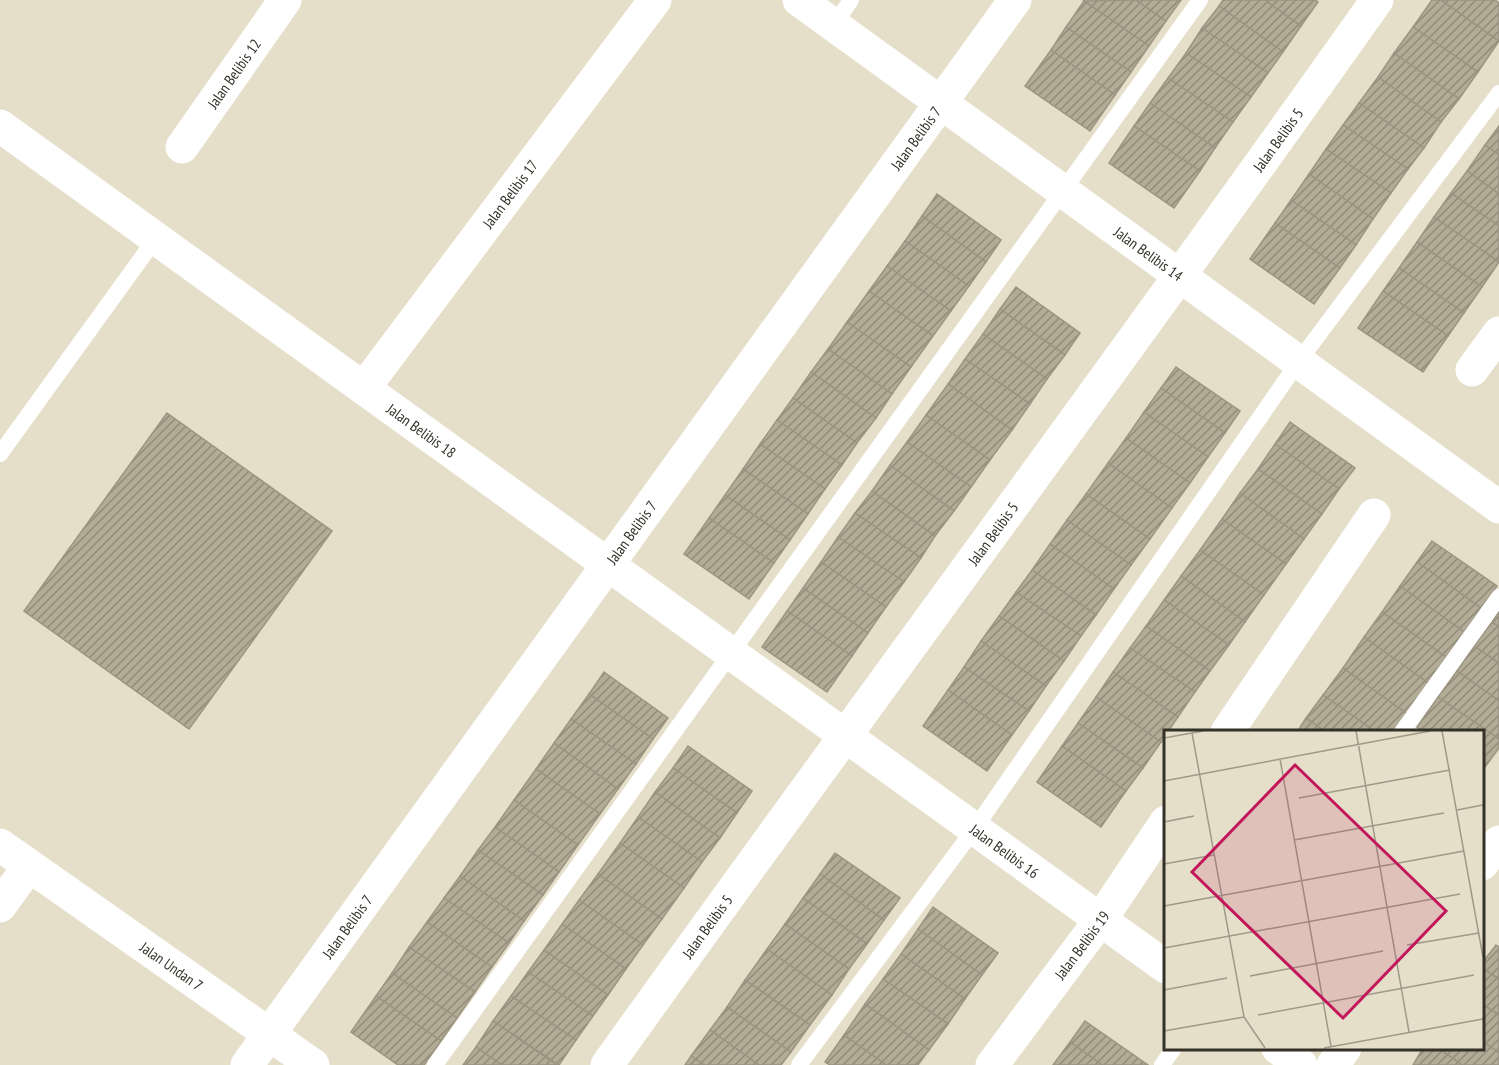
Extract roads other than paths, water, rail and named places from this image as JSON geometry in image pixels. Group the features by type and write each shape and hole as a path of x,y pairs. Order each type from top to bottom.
{"street":[{"name":"Jalan Belibis 12","path":"182,147 285,0"},
{"name":"Jalan Belibis 17","path":"364,388 655,0"},
{"name":"Jalan Belibis 14","path":"799,0 842,13 941,103 1499,507"},
{"name":"Jalan Belibis 7","path":"248,1065 607,562 1015,0"},
{"name":"Jalan Belibis 5","path":"607,1065 844,734 1182,277 1377,0"},
{"name":"Jalan Belibis 18","path":"0,126 844,734"},
{"path":"1472,370 1499,333"},
{"path":"1228,730 1374,515"},
{"name":"Jalan Belibis 16","path":"844,734 1164,966"},
{"name":"Jalan Belibis 19","path":"992,1065 1101,919 1164,825"},
{"path":"1484,861 1499,842"},
{"name":"Jalan Undan 7","path":"0,845 314,1065"},
{"path":"0,906 29,866"},
{"path":"1281,1050 1301,1065"},
{"path":"1333,1065 1344,1050"}],"lane":[{"path":"435,1065 1200,0"},
{"path":"799,1065 975,828 1299,362 1499,93"},
{"path":"0,454 156,238"},
{"path":"1403,730 1499,597"},
{"path":"1162,1065 1173,1050"}]}
